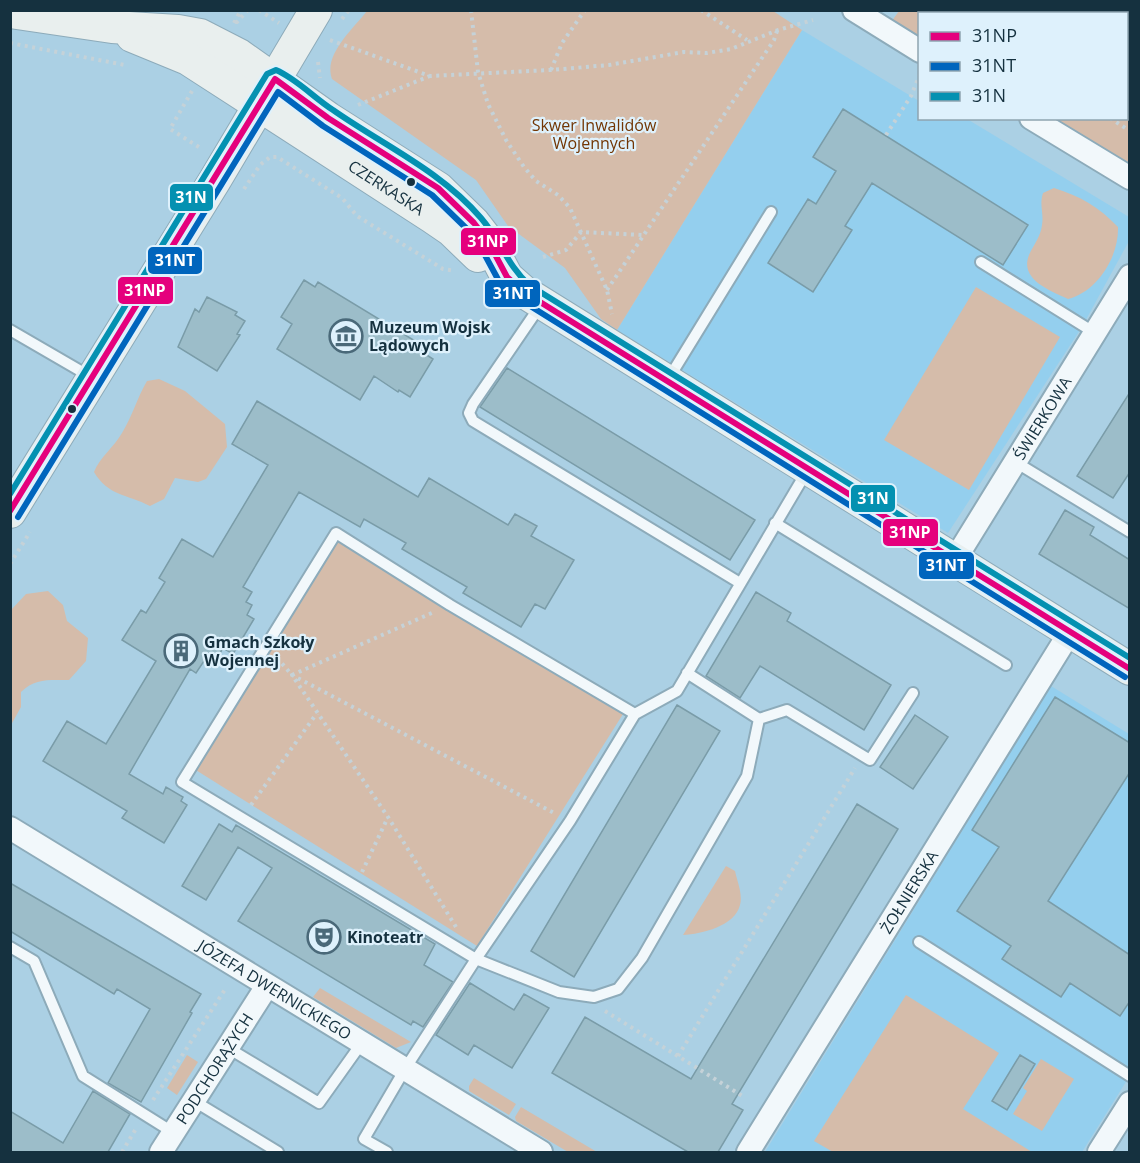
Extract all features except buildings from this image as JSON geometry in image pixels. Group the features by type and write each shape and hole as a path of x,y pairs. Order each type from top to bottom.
{"street":[{"path":"23,518 93,378 316,10"},
{"path":"854,10 883,18 918,49"},
{"path":"10,12 112,27"},
{"name":"CZERKASKA","path":"112,27 177,31 200,35 239,55 328,118 438,188 481,232 499,274"},
{"name":"CZERKASKA","path":"112,27 188,59 451,230 499,274 542,304 1130,669"},
{"path":"1034,120 1130,178"},
{"name":"ŚWIERKOWA","path":"954,561 1017,463 1095,333 1126,290"},
{"name":"ŻOŁNIERSKA","path":"748,1152 1070,632"},
{"name":"JÓZEFA DWERNICKIEGO","path":"10,828 541,1152"},
{"name":"PODCHORĄŻYCH","path":"161,1152 267,986"},
{"path":"1099,1152 1130,1103"}],"lane":[{"path":"666,382 771,212"},
{"path":"981,262 1095,333"},
{"path":"542,304 473,404 469,413 473,421 740,583"},
{"path":"10,330 93,378"},
{"path":"1017,463 1126,530 1130,518"},
{"path":"387,1152 364,1139 405,1069 476,959 570,821 635,714 677,691 807,470"},
{"path":"775,523 1006,665"},
{"path":"635,714 450,605 336,533 182,782 476,959 559,992 594,997 618,989 642,958 747,776 759,719"},
{"path":"687,674 759,719 787,710 870,760 913,693"},
{"path":"920,942 1130,1076"},
{"path":"10,947 34,961 83,1076 174,1133"},
{"path":"228,1048 319,1103 361,1044"},
{"path":"194,1101 278,1152"}],"path":[{"path":"241,10 233,26 248,10"},
{"path":"471,10 478,72 488,104 506,140 536,181 558,195 570,208 606,290 614,324"},
{"path":"551,70 562,43 585,10"},
{"path":"701,10 748,41"},
{"path":"358,105 430,76 551,70 609,65 684,52 707,53 731,49 778,30 813,20"},
{"path":"606,290 774,40 778,30"},
{"path":"326,45 330,40 430,76"},
{"path":"10,43 136,67"},
{"path":"318,59 317,69 322,84"},
{"path":"886,135 911,96 918,79"},
{"path":"195,87 170,129 199,147"},
{"path":"182,88 191,93"},
{"path":"1113,120 1130,131"},
{"path":"237,199 260,165 270,157 277,157 342,198 357,216 443,269 499,274"},
{"path":"581,232 643,235"},
{"path":"543,257 566,250 581,232"},
{"path":"10,564 23,518"},
{"path":"292,675 450,605"},
{"path":"266,646 292,675 388,817 476,959"},
{"path":"292,675 570,821"},
{"path":"241,818 317,713"},
{"path":"678,1056 863,755"},
{"path":"355,886 388,817"},
{"path":"122,1152 226,988"},
{"path":"579,995 744,1097"}],"shaded area":[{"path":"802,30 918,100 918,120 969,120 1129,217 1129,241 1082,327 948,533 617,330"},
{"path":"1051,686 1129,734 1129,1077 1082,1152 765,1152"}],"green space":[{"path":"994,10 997,12 918,12 918,43 889,25 899,11"},
{"name":"Skwer Inwalidów Wojennych","path":"367,11 773,11 802,30 617,330 601,319 565,268 508,226 476,180 332,79 330,70 335,52"},
{"path":"1128,95 1130,96 1129,171 1045,120 1128,120"},
{"path":"1054,188 1089,203 1118,227 1115,250 1104,272 1088,289 1068,299 1032,278 1027,264 1041,229 1043,193"},
{"path":"976,287 1060,337 969,490 884,440"},
{"path":"159,379 185,391 225,424 227,447 206,479 198,482 175,478 164,499 150,506 105,486 94,472 129,421 147,381"},
{"path":"337,535 623,714 477,946 191,767"},
{"path":"48,591 63,605 67,621 88,638 86,661 69,680 43,681 26,687 21,692 21,707 11,725 11,610 26,594"},
{"path":"726,866 735,871 741,896 737,912 717,928 683,935"},
{"path":"320,988 411,1042 396,1048 313,997"},
{"path":"906,995 999,1053 963,1109 1032,1152 833,1152 814,1141"},
{"path":"187,1055 198,1062 177,1095 167,1088"},
{"path":"1041,1059 1074,1079 1042,1131 1013,1114 1027,1091 1023,1088"},
{"path":"474,1078 516,1104 509,1115 469,1091"},
{"path":"521,1107 597,1152 568,1152 516,1121 515,1117"}],"transit line":[{"name":"31N","path":"10,494 267,74 276,70 448,186 481,218 515,270 529,285 1130,658"},
{"name":"31NP","path":"10,511 275,79 328,118 438,188 474,223 488,241 507,277 524,292 1130,669"},
{"name":"31NT","path":"18,517 278,92 323,126 432,195 467,229 480,246 500,283 519,299 1125,677"}],"place":[{"name":"Muzeum Wojsk Lądowych","path":"346,336"},
{"name":"Gmach Szkoły Wojennej","path":"181,651"},
{"name":"Kinoteatr","path":"324,937"}]}
